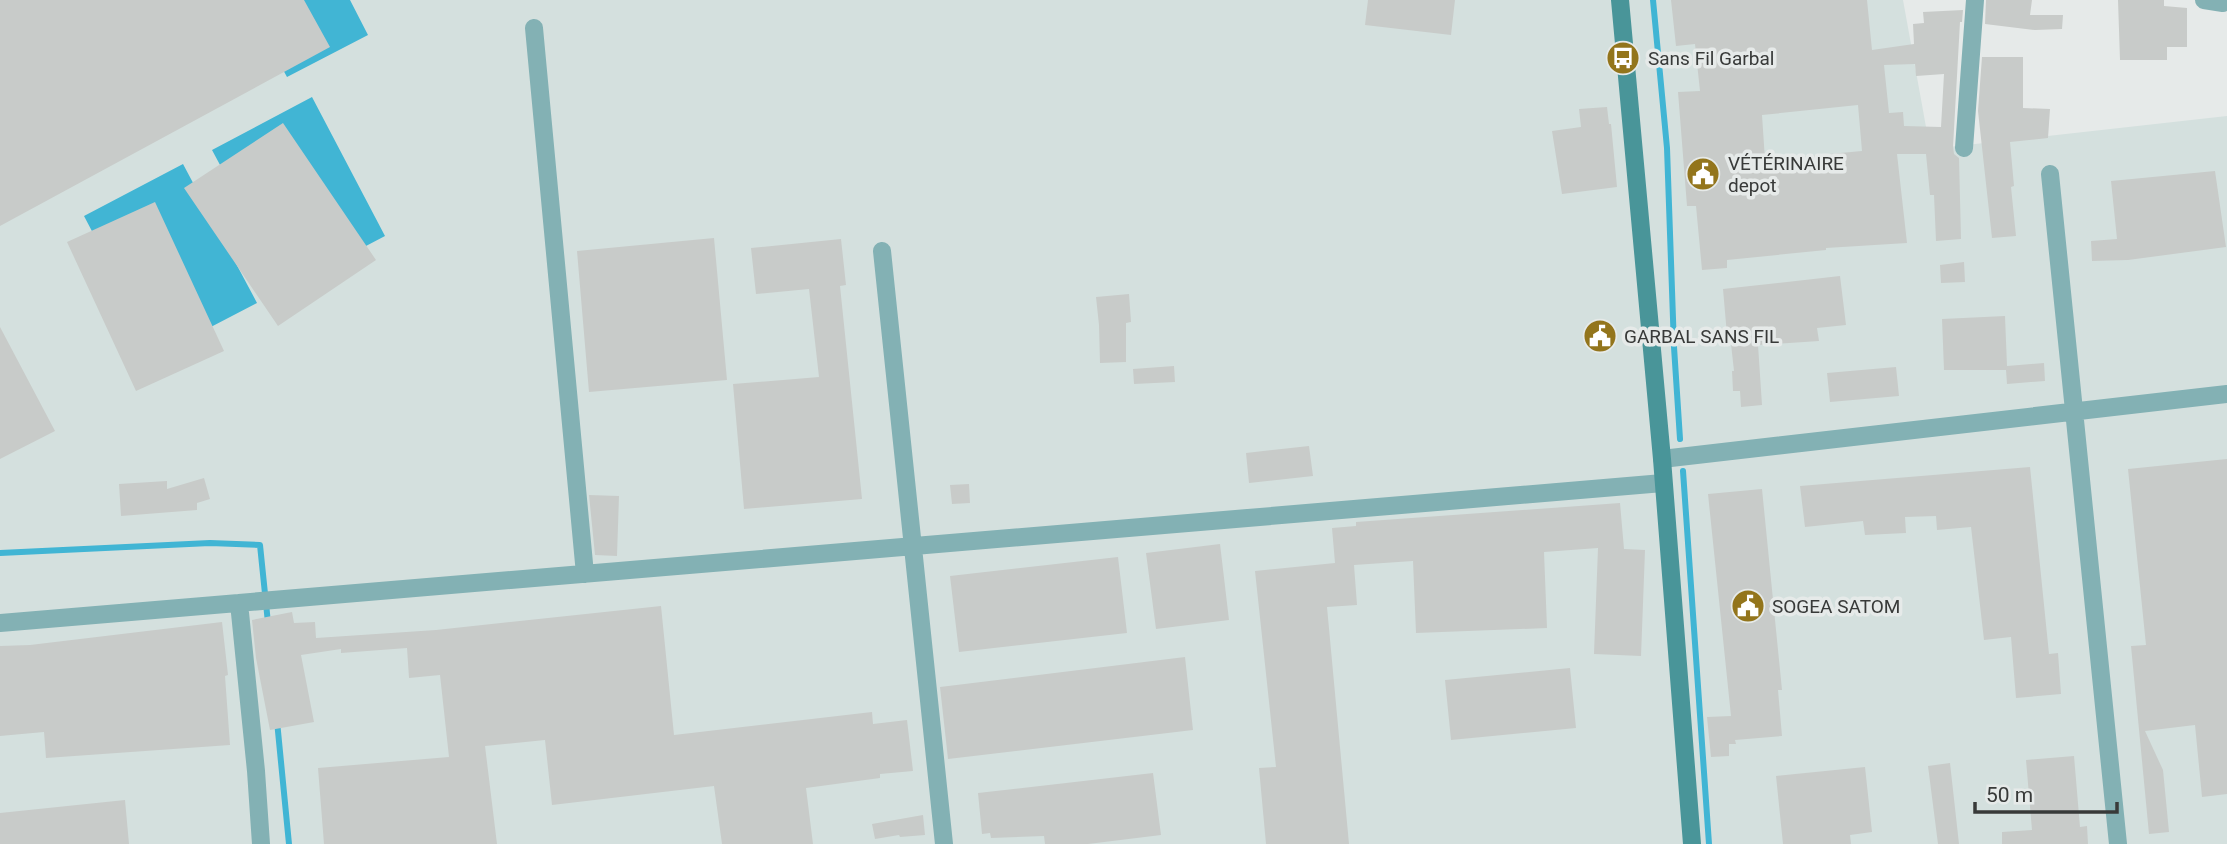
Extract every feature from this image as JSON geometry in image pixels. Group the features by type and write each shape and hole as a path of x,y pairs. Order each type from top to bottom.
{"street":[{"path":"1620,0 1662,459 1692,844"},
{"path":"1964,148 1975,0"},
{"path":"2204,0 2223,3"},
{"path":"534,28 585,574"},
{"path":"2050,174 2118,844"},
{"path":"882,251 944,844"},
{"path":"1662,459 2227,394"},
{"path":"0,623 1663,483"},
{"path":"239,603 261,844"}],"shaded area":[{"path":"0,0 1903,0 1930,149 2227,116 2227,844 0,844"}],"water":[{"path":"245,0 350,0 368,35 287,77"},
{"path":"312,97 385,236 286,288 212,150"},
{"path":"183,164 257,303 157,355 84,216"}],"building":[{"path":"0,0 304,0 330,47 0,226"},
{"path":"1368,0 1455,0 1451,35 1365,25"},
{"path":"1671,0 1867,0 1872,50 1914,44 1913,24 1924,23 1923,12 1963,10 1960,22 1953,147 1954,154 1959,158 1961,239 1936,241 1934,195 1930,195 1926,154 1897,154 1907,243 1826,248 1727,260 1727,268 1702,270 1696,206 1687,206 1678,92 1700,91 1695,44 1676,46","holes":["1915,64 1916,76 1944,74 1941,127 1904,126 1903,112 1889,113 1884,65","1858,105 1862,151 1765,160 1762,115"]},
{"path":"1986,0 2032,0 2030,15 2063,15 2062,29 2035,30 1985,24"},
{"path":"2118,0 2164,0 2164,6 2187,8 2187,47 2167,47 2167,60 2120,60"},
{"path":"1982,57 2023,57 2023,108 2050,109 2048,138 2010,142 2016,236 1992,238 1978,111"},
{"path":"1607,107 1617,187 1562,194 1552,131 1581,127 1579,109"},
{"path":"283,123 376,260 278,326 184,188"},
{"path":"2215,171 2226,247 2128,260 2092,261 2091,241 2117,239 2111,181"},
{"path":"155,202 224,351 136,391 67,242"},
{"path":"714,238 727,380 589,392 577,251"},
{"path":"841,239 846,285 840,286 862,499 744,509 733,384 819,377 809,289 756,294 751,248"},
{"path":"1964,262 1965,282 1941,283 1940,265"},
{"path":"1840,276 1846,325 1817,328 1819,341 1758,345 1762,405 1741,407 1740,391 1733,391 1734,371 1730,335 1727,335 1723,289"},
{"path":"1129,294 1131,322 1126,323 1126,362 1100,363 1096,297"},
{"path":"2005,316 2007,366 2044,363 2045,381 2007,384 2006,370 1944,370 1942,319"},
{"path":"0,327 55,431 0,459"},
{"path":"1174,366 1175,382 1134,384 1133,369"},
{"path":"1896,367 1899,396 1830,402 1827,373"},
{"path":"1309,446 1313,476 1249,483 1246,453"},
{"path":"2227,459 2227,794 2202,797 2195,725 2145,731 2163,770 2169,832 2149,834 2131,646 2146,645 2128,469"},
{"path":"2030,467 2049,654 2058,653 2061,694 2016,698 2011,637 1984,640 1971,527 1937,530 1936,516 1905,517 1906,533 1865,535 1863,521 1805,527 1800,486"},
{"path":"204,478 210,499 197,503 197,510 121,516 119,484 167,481 167,489"},
{"path":"969,484 970,503 952,504 950,485"},
{"path":"1762,489 1782,690 1778,690 1782,736 1735,740 1736,744 1729,744 1729,756 1711,757 1707,717 1731,716 1708,494"},
{"path":"589,495 619,496 617,556 595,555"},
{"path":"1620,503 1624,549 1645,550 1641,656 1594,654 1598,548 1544,552 1547,628 1416,633 1413,561 1354,565 1357,605 1327,607 1349,844 1266,844 1259,768 1276,767 1255,571 1335,563 1332,528 1356,526 1356,522"},
{"path":"1220,544 1229,620 1156,629 1146,553"},
{"path":"1118,557 1127,633 959,652 950,576"},
{"path":"661,606 674,735 872,712 873,724 907,720 913,771 880,774 880,778 806,788 813,844 722,844 714,786 552,805 545,740 485,746 497,844 324,844 318,768 449,757 440,675 409,678 407,648 341,653 341,649 301,655 314,722 270,730 256,658 252,620 292,612 294,623 315,622 316,638 436,630"},
{"path":"222,622 228,675 225,676 230,745 46,758 44,732 0,736 0,646 30,645"},
{"path":"1185,657 1193,730 948,759 940,687"},
{"path":"1570,668 1576,728 1451,740 1445,680"},
{"path":"2074,756 2080,827 2087,826 2088,844 2002,844 2002,832 2032,830 2026,760"},
{"path":"1950,763 1959,844 1938,844 1928,766"},
{"path":"1865,767 1872,832 1850,835 1851,844 1783,844 1776,776"},
{"path":"1153,773 1161,835 1088,844 1045,844 1044,836 991,838 990,833 982,834 978,793"},
{"path":"125,800 129,844 0,844 0,813"},
{"path":"923,815 925,835 875,839 872,824"}],"waterway":[{"path":"1653,0 1667,148 1680,439"},
{"path":"1683,471 1709,844"},
{"path":"0,553 210,543 260,545 268,623"},
{"path":"277,721 289,844"}],"place":[{"name":"Sans Fil Garbal","path":"1623,58"},
{"name":"VÉTÉRINAIRE depot","path":"1703,174"},
{"name":"GARBAL SANS FIL","path":"1600,336"},
{"name":"SOGEA SATOM","path":"1748,606"}]}
